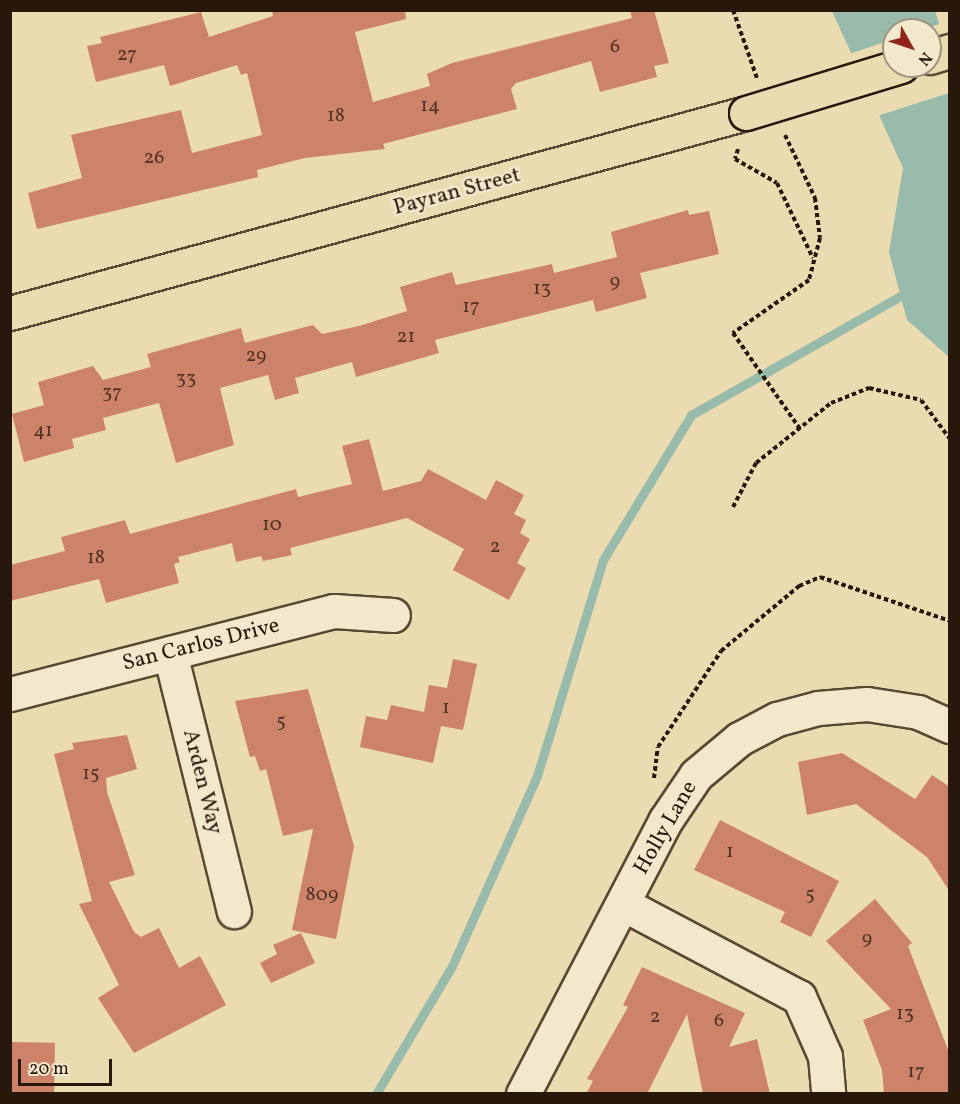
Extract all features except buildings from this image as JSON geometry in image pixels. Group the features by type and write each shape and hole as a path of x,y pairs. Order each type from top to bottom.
{"main road":[{"name":"Payran Street","path":"10,313 746,113 882,72"}],"street":[{"name":"San Carlos Drive","path":"10,694 334,611 393,615"},
{"name":"Arden Way","path":"170,653 234,911"},
{"name":"Holly Lane","path":"524,1094 665,821 696,775 739,739 808,710 867,704 918,712 950,726"},
{"path":"623,904 799,997 825,1056 828,1094"}],"path":[{"path":"746,113 735,159 777,183 813,260"},
{"path":"800,429 733,333 809,280 820,238 815,198"},
{"path":"733,507 756,463 831,403 869,388 921,400 950,439"}],"shaded area":[{"path":"832,11 935,11 937,18 882,18 882,78 942,78 942,32 949,53 949,357 907,320 889,252 903,168"}],"pier":[{"path":"942,23 950,43 949,93 877,116 849,54 882,43 882,78 942,78"}],"waterway":[{"path":"376,1094 452,966 537,776 603,560 691,415 911,290"}]}
